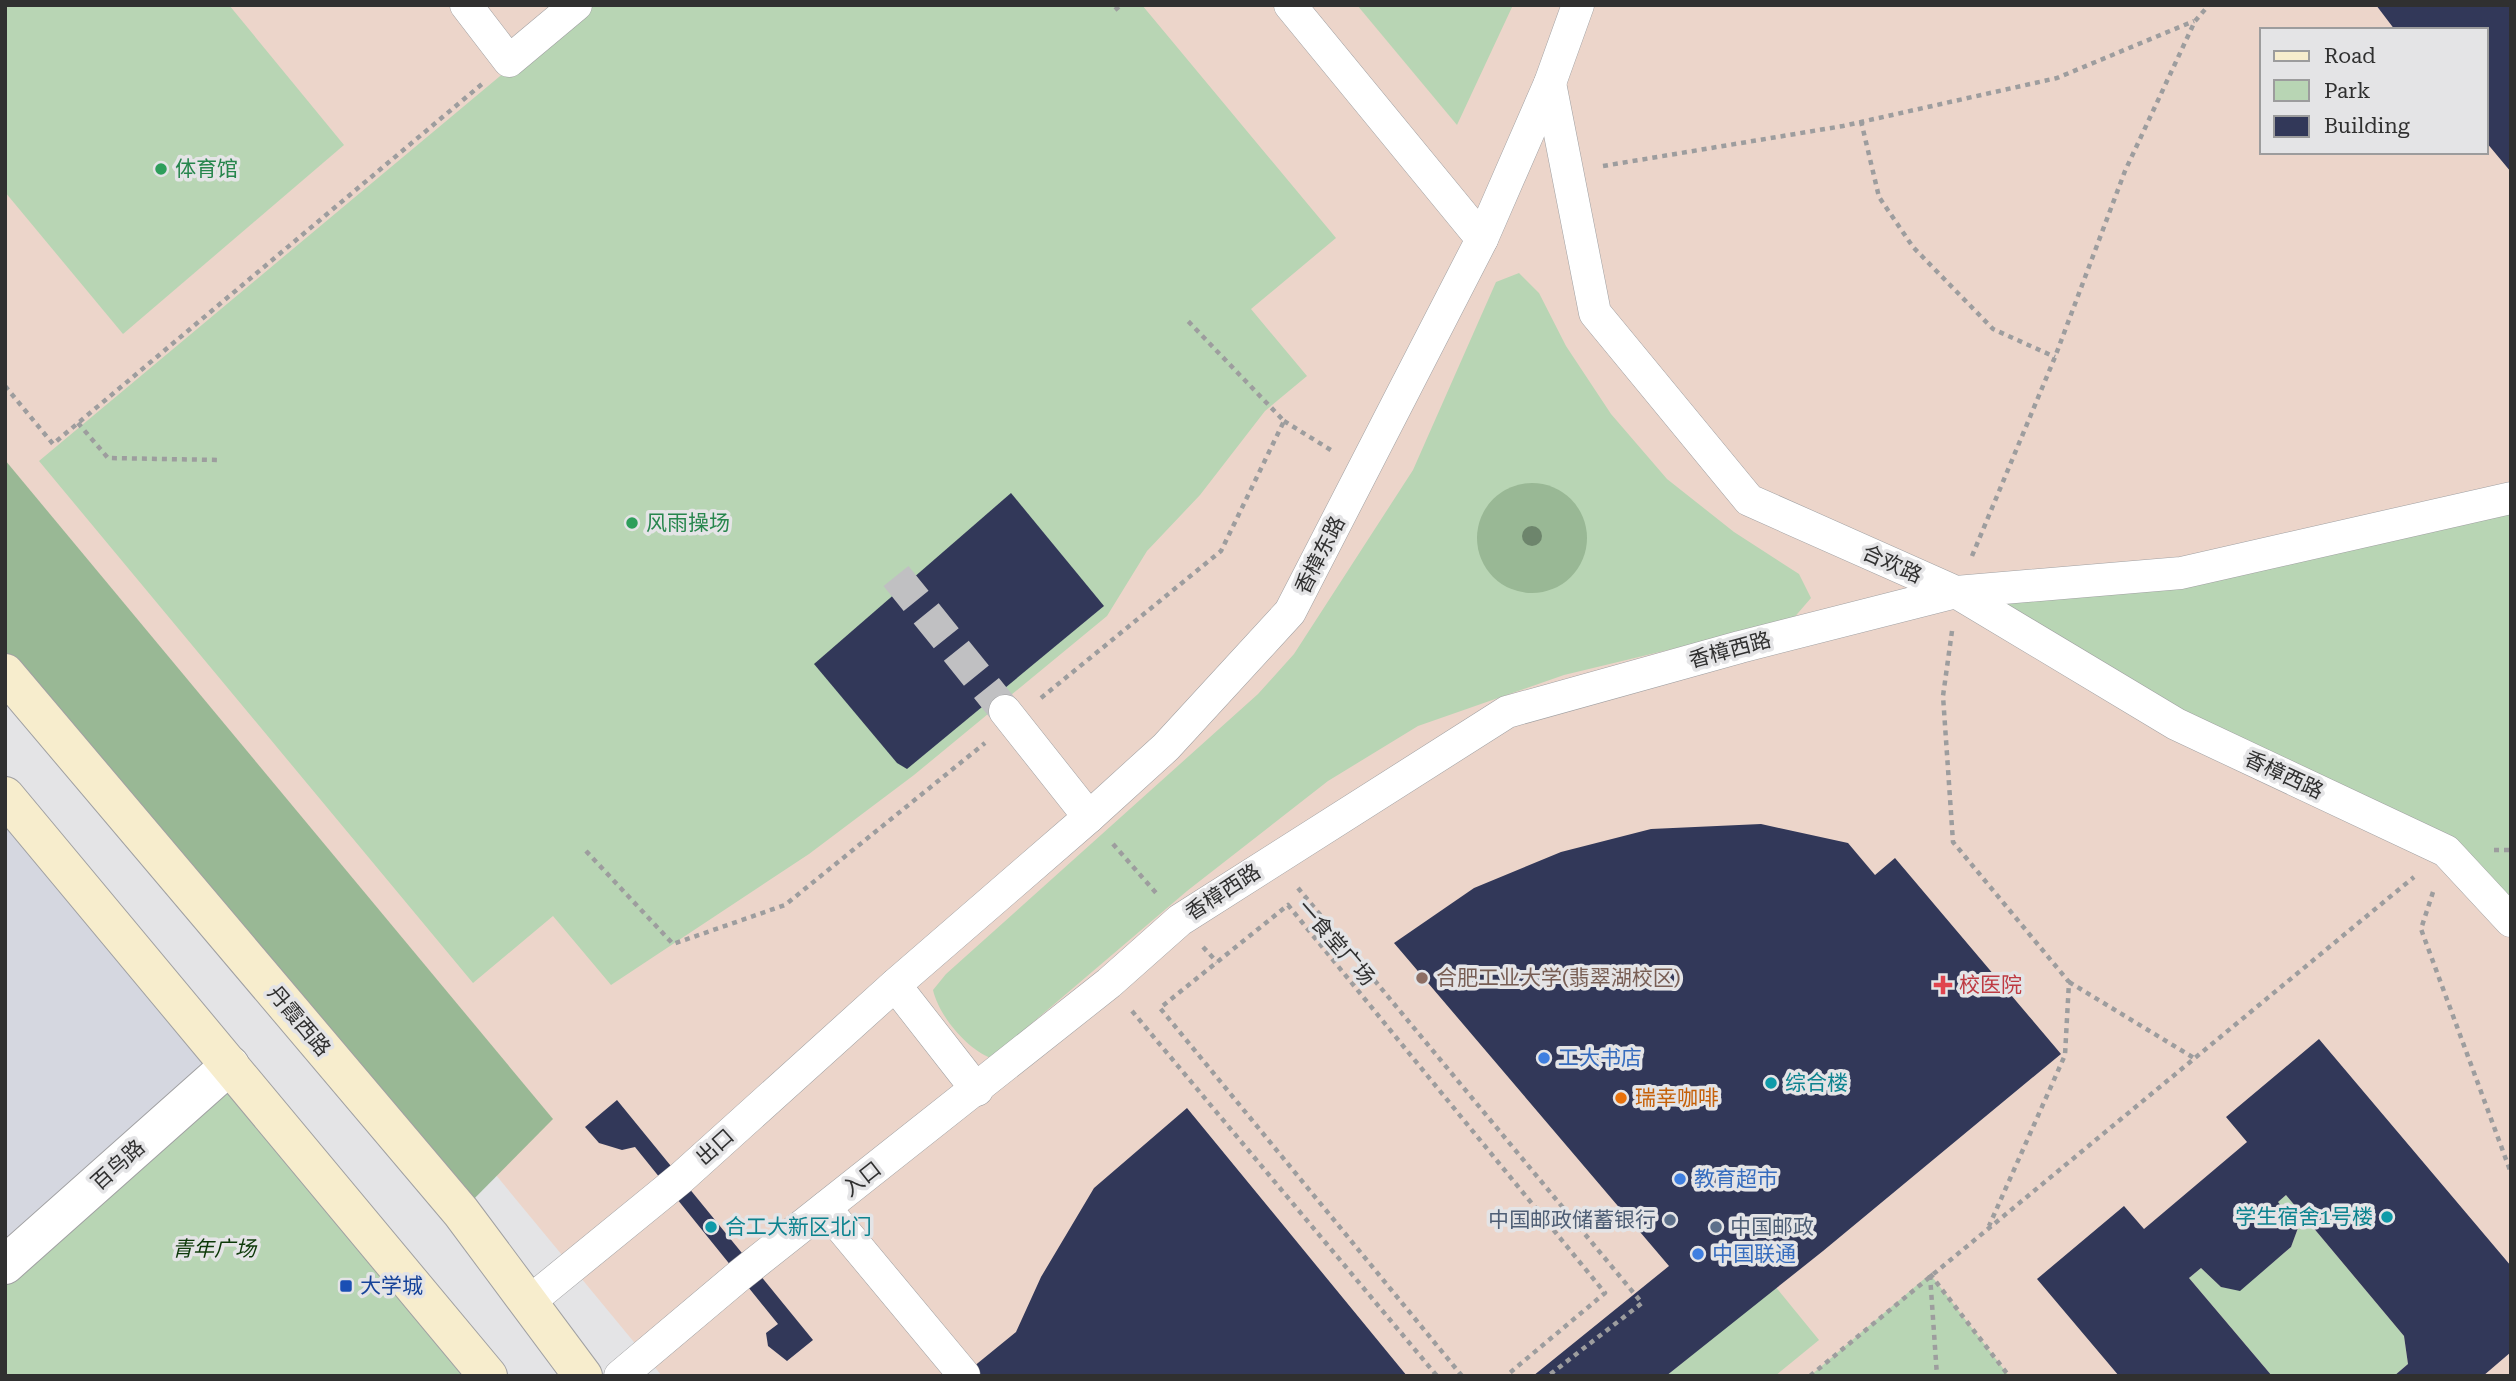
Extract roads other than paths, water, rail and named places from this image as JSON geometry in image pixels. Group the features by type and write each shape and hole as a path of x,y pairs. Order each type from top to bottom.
{"main road":[{"name":"丹霞西路","path":"5,673 461,1212 583,1376"},
{"path":"5,796 488,1376"}],"street":[{"path":"478,9 509,61 576,5"},
{"path":"1290,5 1482,239"},
{"name":"香樟东路","path":"895,985 1166,747 1290,612 1482,239 1550,83 1578,5"},
{"name":"合欢路","path":"1550,83 1595,313 1749,500 1956,592 2181,573 2511,498"},
{"name":"香樟西路","path":"977,1090 1109,983 1180,920 1507,712 1740,647 1956,592 2176,724 2446,851 2511,921"},
{"path":"1005,711 1089,817"},
{"path":"895,985 977,1090"},
{"name":"出口","path":"528,1302 681,1178 895,985"},
{"name":"百鸟路","path":"5,1265 230,1065"},
{"name":"入口","path":"620,1376 825,1208 977,1090"},
{"path":"825,1208 964,1375"}],"tunnel":[{"path":"896,576 1005,711"}],"place":[{"name":"体育馆","path":"161,169"},
{"name":"风雨操场","path":"632,523"},
{"name":"合肥工业大学(翡翠湖校区)","path":"1422,978"},
{"name":"校医院","path":"1943,985"},
{"name":"工大书店","path":"1544,1058"},
{"name":"综合楼","path":"1771,1083"},
{"name":"瑞幸咖啡","path":"1621,1098"},
{"name":"教育超市","path":"1680,1179"},
{"name":"学生宿舍1号楼","path":"2387,1217"},
{"name":"中国邮政储蓄银行","path":"1670,1220"},
{"name":"合工大新区北门","path":"711,1227"},
{"name":"中国邮政","path":"1716,1227"},
{"name":"中国联通","path":"1698,1254"},
{"name":"大学城","path":"346,1286"}],"park label":[{"name":"青年广场","path":"214,1249"}]}
